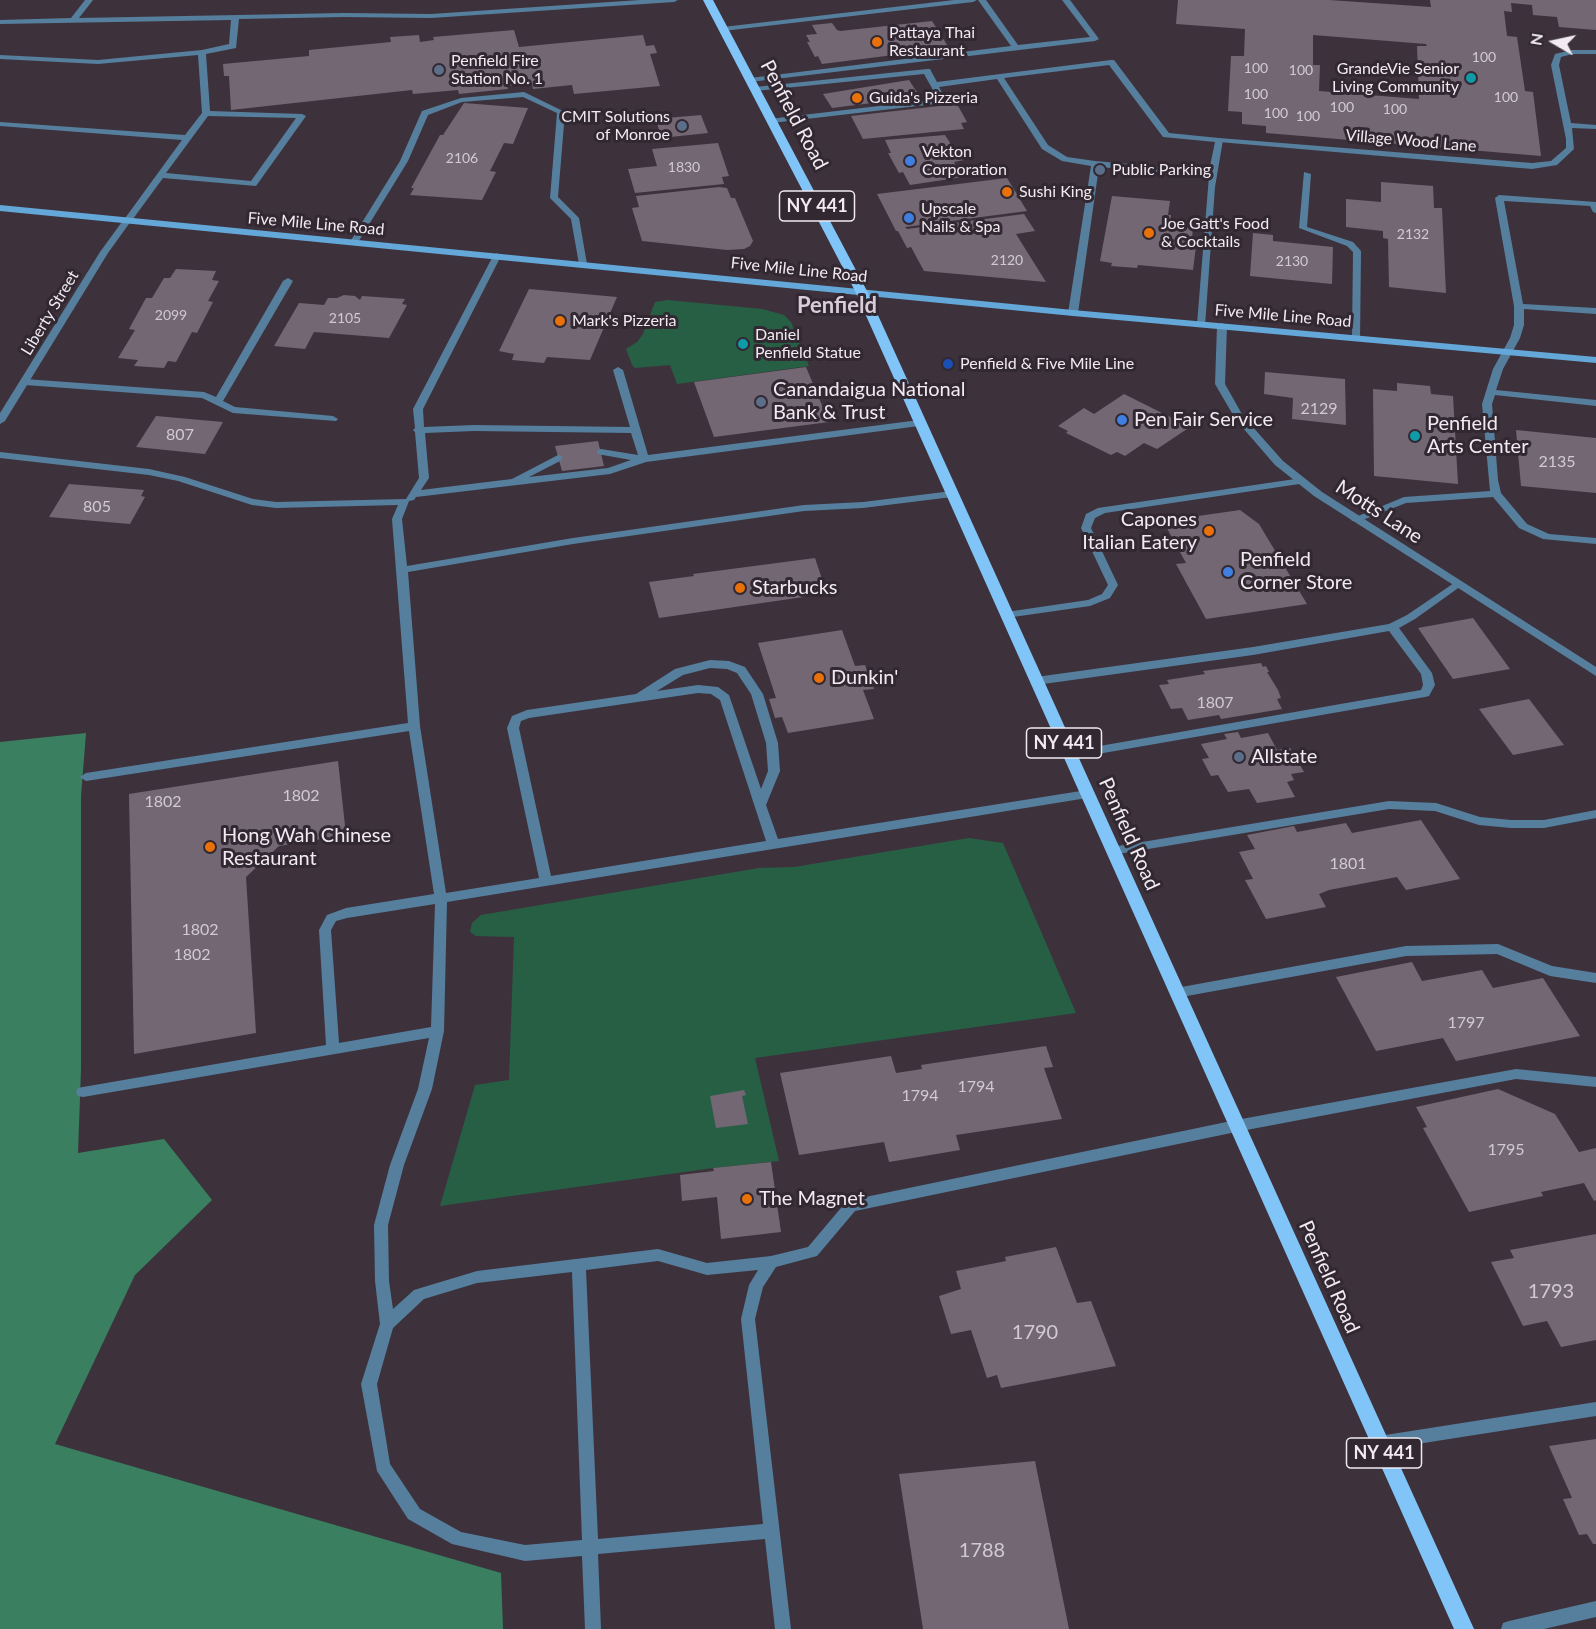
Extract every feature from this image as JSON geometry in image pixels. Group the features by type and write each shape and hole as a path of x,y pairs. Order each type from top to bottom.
{"main road":[{"name":"Penfield Road","path":"709,0 861,291 1464,1629"},
{"name":"Five Mile Line Road","path":"0,208 1073,313 1596,360"}],"street":[{"path":"74,20 89,0"},
{"path":"0,22 344,15 431,16 674,0"},
{"path":"723,28 973,0"},
{"path":"982,0 1016,48"},
{"path":"753,84 1095,39 1066,0"},
{"path":"0,57 98,62 202,52 233,46 235,17"},
{"path":"161,175 253,184 302,116 206,113 202,52"},
{"name":"Village Wood Lane","path":"1219,140 1532,166 1554,163 1570,149 1555,65 1558,56 1572,52 1596,52"},
{"path":"934,85 1111,62 1166,135 1219,140 1211,187 1202,324"},
{"path":"753,84 927,71 943,101 772,121"},
{"path":"999,76 1045,147 1065,159 1095,164 1214,174"},
{"path":"354,242 404,161 425,113 461,100 524,94 561,112 554,198 575,218 583,264"},
{"name":"Liberty Street","path":"0,421 104,252 206,113"},
{"path":"0,124 188,138"},
{"path":"1566,125 1596,128"},
{"path":"1073,313 1095,164"},
{"path":"1307,174 1303,228 1350,244 1357,251 1357,338"},
{"path":"1596,210 1594,204 1499,198 1519,306 1515,338 1498,369 1487,404 1492,480 1496,494 1523,526 1547,537 1596,541"},
{"path":"497,256 418,409 418,430 424,478 415,494 405,502 397,519 414,726 441,898 437,1031 425,1089 397,1165 381,1225 382,1281 387,1324 369,1384 383,1466 414,1514 458,1539 525,1553 772,1531"},
{"path":"218,402 288,281"},
{"path":"1519,306 1596,311"},
{"name":"Motts Lane","path":"1222,326 1220,384 1239,418 1280,463 1356,519 1596,672"},
{"path":"618,370 644,459"},
{"path":"25,382 204,395 233,410 333,419"},
{"path":"1491,392 1596,403"},
{"path":"415,494 610,471 644,459 919,423"},
{"path":"418,430 474,428 635,430"},
{"path":"601,452 644,459"},
{"path":"0,455 149,472 181,479 252,502 276,505 405,502"},
{"path":"510,483 558,458"},
{"path":"1006,615 1090,603 1106,596 1113,585 1086,528 1090,516 1102,510 1302,481"},
{"path":"402,570 573,541 804,508 863,505 952,494"},
{"path":"1356,519 1404,500 1496,494"},
{"path":"1036,681 1253,651 1392,627 1411,617 1457,584"},
{"path":"1069,755 1425,693 1429,685 1426,673 1392,627"},
{"path":"637,699 679,672 710,664 729,665 741,670 757,694 772,743 774,771 760,806"},
{"path":"546,881 513,728 516,720 527,714 698,689 714,690 725,698 773,844"},
{"path":"86,777 414,726"},
{"path":"333,1048 325,930 331,918 346,913 1087,794"},
{"path":"1112,851 1389,805 1436,807 1479,821 1511,824 1544,824 1596,814"},
{"path":"1176,993 1406,951 1498,949 1550,971 1596,978"},
{"path":"83,1092 437,1031"},
{"path":"387,1324 419,1294 477,1277 658,1255 707,1269 771,1262 812,1252 851,1206 1236,1125 1516,1074 1596,1082"},
{"path":"771,1262 756,1285 748,1319 783,1629"},
{"path":"579,1264 593,1629"},
{"path":"1379,1443 1596,1409"},
{"path":"1509,1629 1596,1609"}],"green space":[{"path":"668,300 762,309 784,315 791,322 809,366 677,384 670,365 635,368 626,349 637,342 643,334 655,302"},
{"path":"86,733 81,796 81,1069 78,1153 164,1139 212,1200 135,1275 55,1444 501,1573 503,1629 0,1629 0,742"},
{"path":"969,838 1003,843 1076,1013 755,1058 779,1161 440,1206 475,1085 509,1080 514,937 476,936 470,932 472,923 481,915 759,868 794,867"}],"building":[{"name":"GrandeVie Senior Living Community","path":"1178,0 1329,0 1431,7 1430,0 1596,0 1596,30 1559,27 1557,17 1533,15 1532,5 1511,3 1512,12 1504,11 1507,36 1517,37 1525,91 1533,92 1541,156 1266,133 1266,126 1242,124 1242,112 1228,111 1231,56 1244,56 1245,29 1176,24","holes":["1313,35 1426,44 1427,46 1417,46 1419,99 1319,91 1320,65 1313,65"]},
{"name":"Pattaya Thai Restaurant","path":"932,21 949,48 822,64 818,56 815,57 806,35 817,34 812,25 832,23 840,31"},
{"name":"Penfield Fire Station No. 1","path":"514,30 519,47 643,35 646,46 654,45 657,53 650,54 660,86 574,94 572,85 533,89 532,83 507,86 508,89 459,94 458,90 413,94 412,90 231,110 229,76 224,76 223,64 309,56 309,50 391,42 390,37 419,35 420,42 434,40 433,37"},
{"path":"909,80 920,97 832,108 823,94"},
{"path":"464,103 528,108 513,144 504,143 490,171 496,172 482,200 410,195 414,188 411,188 440,135 443,135"},
{"path":"957,104 967,122 961,123 964,129 863,139 851,116"},
{"name":"CMIT Solutions of Monroe","path":"701,115 708,133 661,138 656,119"},
{"path":"945,135 954,149 958,149 964,160 954,162 963,177 910,185 903,172 899,173 888,153 891,153 885,140"},
{"path":"718,143 729,176 722,177 724,184 635,193 628,169 657,166 652,149"},
{"path":"1007,178 1027,211 905,227 907,229 1024,214 1035,231 1016,234 1046,282 924,271 911,247 907,248 896,231 877,194"},
{"path":"1381,182 1433,186 1434,208 1442,208 1446,293 1389,287 1388,239 1383,238 1383,231 1346,227 1346,199 1381,202"},
{"path":"727,188 731,198 735,198 753,241 750,246 744,249 727,250 642,241 632,208 639,207 636,196"},
{"name":"Joe Gatt's Food & Cocktails","path":"1112,196 1170,201 1168,215 1171,215 1170,226 1193,228 1192,238 1197,238 1193,270 1138,265 1137,268 1111,266 1112,263 1100,261"},
{"path":"1253,233 1273,235 1273,241 1333,247 1332,284 1250,276"},
{"path":"176,269 216,271 212,280 219,281 208,301 213,302 197,333 192,332 176,362 168,361 164,368 134,366 138,360 118,358 135,330 129,329 146,298 152,298 164,278 170,278"},
{"name":"Mark's Pizzeria","path":"529,289 617,297 590,360 547,357 544,363 512,360 514,354 499,351"},
{"path":"344,295 355,296 360,300 362,296 405,299 402,304 407,305 389,338 314,332 305,349 274,346 299,303 324,305 328,298"},
{"name":"Canandaigua National Bank & Trust","path":"806,367 829,422 714,437 694,382"},
{"path":"1265,372 1345,379 1346,425 1292,419 1293,398 1264,394"},
{"name":"Penfield Arts Center","path":"1397,383 1430,386 1431,394 1453,396 1458,484 1374,476 1373,389 1397,391"},
{"name":"Pen Fair Service","path":"1124,394 1190,427 1157,449 1144,443 1125,456 1117,452 1111,455 1066,433 1068,431 1058,426 1084,408 1094,414"},
{"path":"156,416 223,422 205,454 136,447"},
{"path":"1516,430 1596,438 1596,493 1521,486"},
{"path":"598,441 604,466 562,471 555,446"},
{"path":"69,484 144,490 141,496 145,497 130,524 49,517"},
{"path":"1240,510 1259,524 1307,604 1206,619 1176,564 1186,563 1163,521"},
{"name":"Starbucks","path":"815,558 823,582 827,582 831,593 659,618 649,582 694,576 693,574"},
{"path":"1473,618 1510,669 1453,679 1418,628"},
{"name":"Dunkin'","path":"842,630 855,666 865,665 874,689 863,690 874,719 788,733 782,717 775,718 769,699 776,698 758,643"},
{"path":"1261,663 1263,667 1266,666 1278,690 1281,698 1277,699 1282,709 1221,719 1219,715 1188,720 1182,708 1171,709 1159,685 1169,684 1167,680 1205,674 1203,671"},
{"path":"1529,699 1564,745 1513,755 1479,709"},
{"path":"1238,732 1241,738 1268,733 1277,750 1290,748 1304,772 1291,774 1294,780 1287,782 1295,797 1257,803 1249,789 1228,792 1218,775 1211,776 1202,759 1209,758 1201,744 1227,739 1224,734"},
{"path":"338,761 346,835 279,846 246,877 256,1033 134,1054 129,794"},
{"path":"1421,820 1460,879 1406,890 1397,877 1329,890 1319,894 1326,907 1266,919 1245,880 1253,879 1239,852 1255,849 1247,835 1294,826 1297,832 1346,823 1352,833"},
{"path":"1412,962 1422,981 1482,970 1493,988 1543,978 1580,1036 1456,1061 1443,1038 1376,1051 1336,977"},
{"path":"1046,1046 1053,1067 1044,1068 1062,1119 956,1135 960,1150 889,1162 884,1142 799,1155 780,1073 891,1056 896,1073 922,1069 921,1065"},
{"path":"1498,1089 1555,1114 1579,1152 1596,1148 1596,1200 1594,1201 1584,1183 1541,1192 1543,1196 1469,1212 1423,1128 1427,1127 1416,1107"},
{"path":"744,1090 746,1095 742,1096 748,1124 716,1128 710,1096"},
{"name":"The Magnet","path":"771,1162 781,1232 721,1239 717,1197 682,1201 680,1175 714,1171 713,1168"},
{"path":"1596,1234 1596,1340 1561,1347 1547,1321 1523,1326 1491,1262 1514,1258 1510,1250"},
{"path":"1056,1247 1077,1303 1091,1301 1116,1366 1001,1388 997,1375 987,1378 971,1330 951,1334 939,1296 961,1289 956,1271 1006,1261 1005,1257"},
{"path":"1596,1439 1596,1544 1593,1544 1587,1534 1579,1535 1563,1499 1572,1498 1549,1446"},
{"path":"1035,1461 1069,1629 923,1629 899,1474"}],"place":[{"name":"Pattaya Thai Restaurant","path":"877,42"},
{"name":"Penfield Fire Station No. 1","path":"439,70"},
{"name":"GrandeVie Senior Living Community","path":"1471,78"},
{"name":"Guida's Pizzeria","path":"857,98"},
{"name":"CMIT Solutions of Monroe","path":"682,126"},
{"name":"Vekton Corporation","path":"910,161"},
{"name":"Public Parking","path":"1100,170"},
{"name":"Sushi King","path":"1007,192"},
{"name":"Upscale Nails & Spa","path":"909,218"},
{"name":"Joe Gatt's Food & Cocktails","path":"1149,233"},
{"name":"Mark's Pizzeria","path":"560,321"},
{"name":"Daniel Penfield Statue","path":"743,344"},
{"name":"Penfield & Five Mile Line","path":"948,364"},
{"name":"Canandaigua National Bank & Trust","path":"761,402"},
{"name":"Pen Fair Service","path":"1122,420"},
{"name":"Penfield Arts Center","path":"1415,436"},
{"name":"Capones Italian Eatery","path":"1209,531"},
{"name":"Penfield Corner Store","path":"1228,572"},
{"name":"Starbucks","path":"740,588"},
{"name":"Dunkin'","path":"819,678"},
{"name":"Allstate","path":"1239,757"},
{"name":"Hong Wah Chinese Restaurant","path":"210,847"},
{"name":"The Magnet","path":"747,1199"}],"district":[{"name":"Penfield","path":"837,306"}]}
